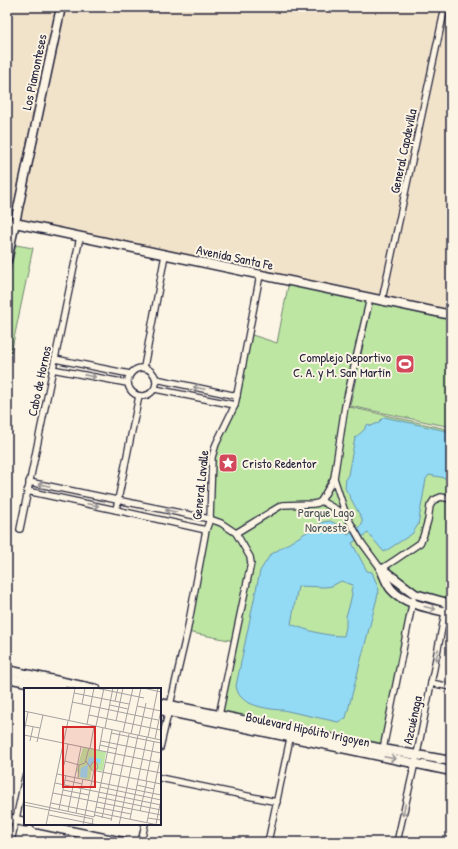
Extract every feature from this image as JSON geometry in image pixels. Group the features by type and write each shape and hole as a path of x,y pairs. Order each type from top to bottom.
{"street":[{"name":"Los Piamonteses","path":"7,260 11,223 60,7"},
{"name":"General Capdevilla","path":"382,300 445,7"},
{"name":"Avenida Santa Fe","path":"11,223 451,315"},
{"name":"Cabo de Hornos","path":"20,530 80,237"},
{"path":"144,367 165,255"},
{"name":"General Lavalle","path":"161,741 166,708 186,632 206,530 210,519 212,457 216,444 235,405 260,275"},
{"path":"236,533 282,506 313,504 321,501 334,478 345,406 370,298"},
{"path":"55,359 130,374"},
{"path":"144,367 151,370 155,376 155,389 148,395 139,396 131,392 127,383 130,374 136,369 144,367"},
{"path":"52,369 127,383"},
{"path":"156,379 237,396"},
{"path":"155,389 235,405"},
{"path":"116,510 139,396"},
{"path":"334,478 346,515 352,527 381,569 390,588 401,598 412,603 448,612"},
{"path":"29,482 210,519 220,523 236,533 250,558 251,563 219,715"},
{"path":"27,492 206,530"},
{"path":"381,569 420,543 428,520 430,506 434,500 441,497 451,499"},
{"path":"321,501 346,515"},
{"path":"381,569 415,594 449,603"},
{"path":"382,749 415,594"},
{"name":"Azcuénaga","path":"397,842 449,603"},
{"path":"7,670 42,684 85,688"},
{"path":"7,678 58,688"},
{"path":"431,683 451,687"},
{"name":"Boulevard Hipólito Irigoyen","path":"166,708 219,715 292,734 451,771"},
{"name":"Boulevard Hipólito Irigoyen","path":"166,708 292,734 451,761"},
{"path":"268,842 292,734"},
{"path":"161,778 277,802"},
{"path":"11,842 24,782"},
{"path":"7,818 24,822"},
{"path":"42,825 122,842"},
{"path":"141,842 144,825"}],"shaded area":[{"path":"7,7 451,7 451,315 15,224 7,260"}],"green space":[{"path":"16,245 33,248 7,372 7,285"},
{"name":"Parque Lago Noroeste","path":"289,281 370,298 345,406 451,430 451,604 415,594 383,748 451,761 451,771 218,715 234,641 187,632 206,530 212,457 232,413 249,334 277,343"},
{"name":"Complejo Deportivo C. A. y M. San Martín","path":"372,303 451,319 451,427 350,406"}],"water":[{"path":"384,417 451,432 451,479 429,475 426,479 418,525 412,534 384,552 368,533 352,543 367,571 372,572 379,590 346,718 338,722 249,703 240,696 236,686 260,571 270,555 323,522 330,521 336,524 348,535 362,525 362,519 345,488 346,478 348,475 355,438 365,429 368,424 371,426 378,423","holes":["341,581 353,585 346,616 344,636 317,633 291,624 298,586 325,587 332,586"]}],"place":[{"name":"Complejo Deportivo C. A. y M. San Martín","path":"405,364"},
{"name":"Cristo Redentor","path":"228,463"}]}
